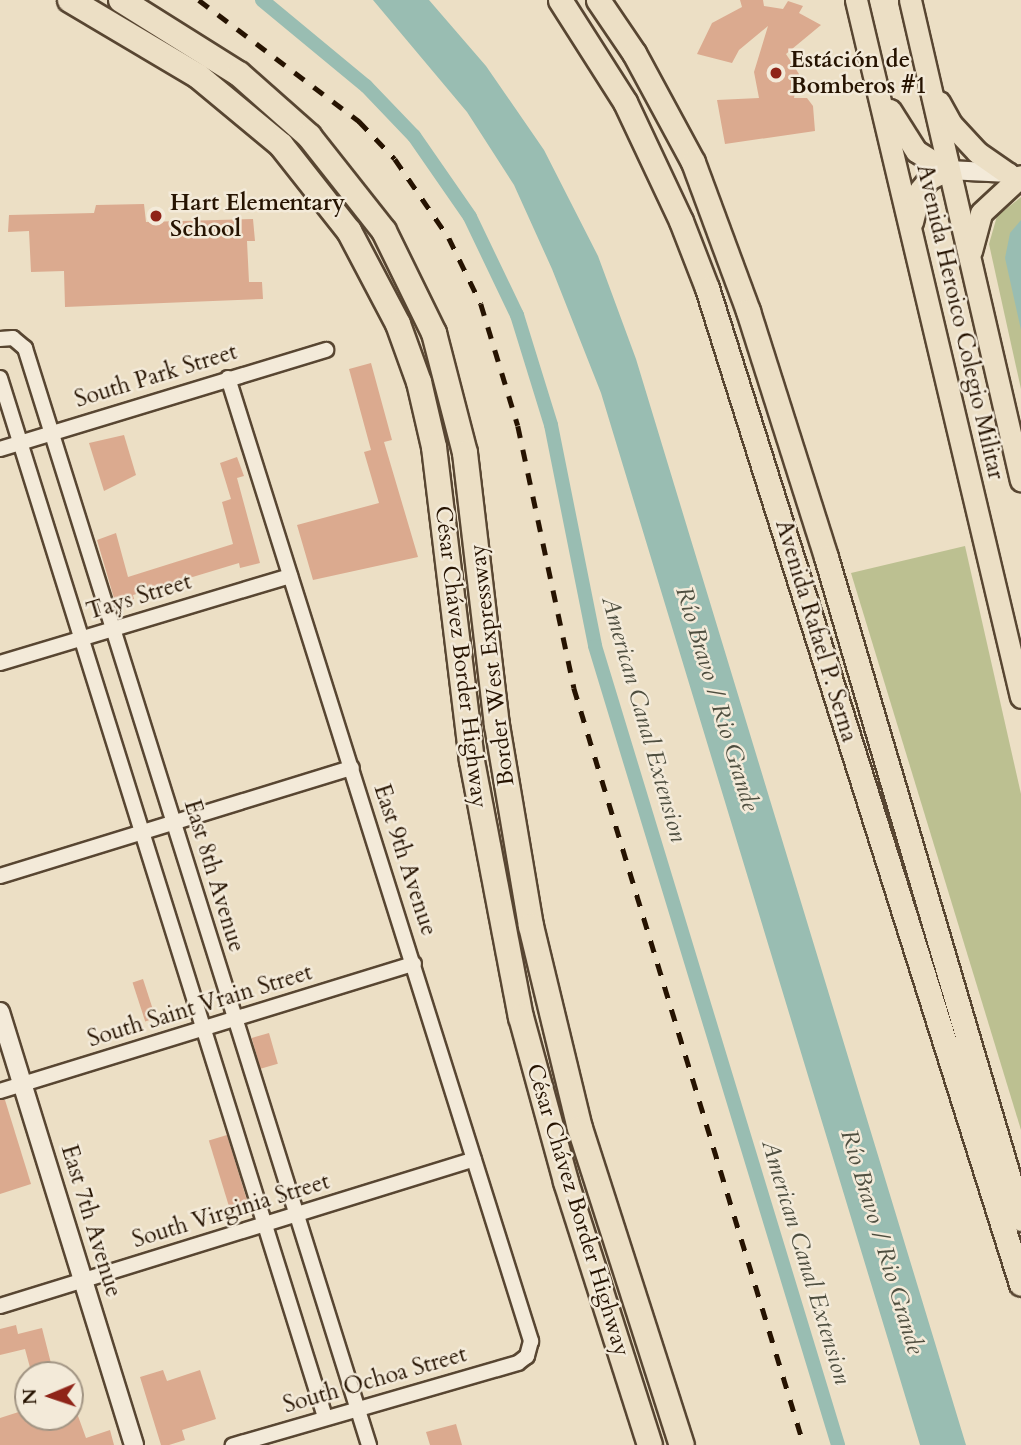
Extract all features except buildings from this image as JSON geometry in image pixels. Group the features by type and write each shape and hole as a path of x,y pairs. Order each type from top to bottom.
{"highway":[{"name":"César Chávez Border Highway","path":"70,0 198,76 281,145 349,231 398,324 419,382 434,447 472,761 521,1017 566,1182 650,1445"},
{"name":"Border West Expressway","path":"121,0 239,74 309,136 384,231 434,333 465,453 497,725 531,926 584,1141 681,1445"},
{"name":"Avenida Rafael P. Serna","path":"560,0 625,102 681,221 707,288 1021,1284"},
{"name":"Avenida Rafael P. Serna","path":"598,0 665,107 719,228 826,557 1021,1219"},
{"path":"920,880 949,933 1021,1165"}],"main road":[{"name":"Avenida Heroico Colegio Militar","path":"856,0 1021,697"},
{"name":"Avenida Heroico Colegio Militar","path":"910,0 947,170 1021,480"},
{"path":"930,85 952,125 977,152 1016,174 981,213 969,260"},
{"path":"877,86 916,151 947,170"},
{"path":"911,229 920,190 929,179 947,170"}],"street":[{"path":"947,170 1016,174"},
{"name":"East 8th Avenue","path":"0,338 13,338 25,348 53,431 369,1445"},
{"name":"South Park Street","path":"0,449 326,350"},
{"path":"0,378 326,1417"},
{"name":"East 9th Avenue","path":"228,378 531,1341 527,1356"},
{"name":"Tays Street","path":"0,663 290,576"},
{"path":"0,876 352,768"},
{"name":"South Saint Vrain Street","path":"0,1091 414,964"},
{"name":"East 7th Avenue","path":"0,1012 134,1445"},
{"name":"South Virginia Street","path":"0,1306 474,1159"},
{"name":"South Ochoa Street","path":"233,1445 466,1379 527,1356"}],"green space":[{"path":"1021,197 1021,389 989,244 997,216"},
{"path":"965,546 1021,794 1021,1130 851,573"}],"water":[{"name":"Río Bravo / Rio Grande","path":"373,0 429,0 486,66 544,150 598,256 636,359 966,1445 920,1445 601,393 552,269 514,185 467,112"},
{"path":"1021,220 1021,330 1005,258 1010,233"}],"waterway":[{"name":"American Canal Extension","path":"262,0 366,86 414,136 470,217 517,315 551,425 595,646 838,1445"}],"railway":[{"path":"199,0 359,121 395,159 449,238 481,304 518,426 574,688 804,1445"}],"place":[{"name":"Estáción de Bomberos #1","path":"776,73"},
{"name":"Hart Elementary School","path":"156,216"}]}
